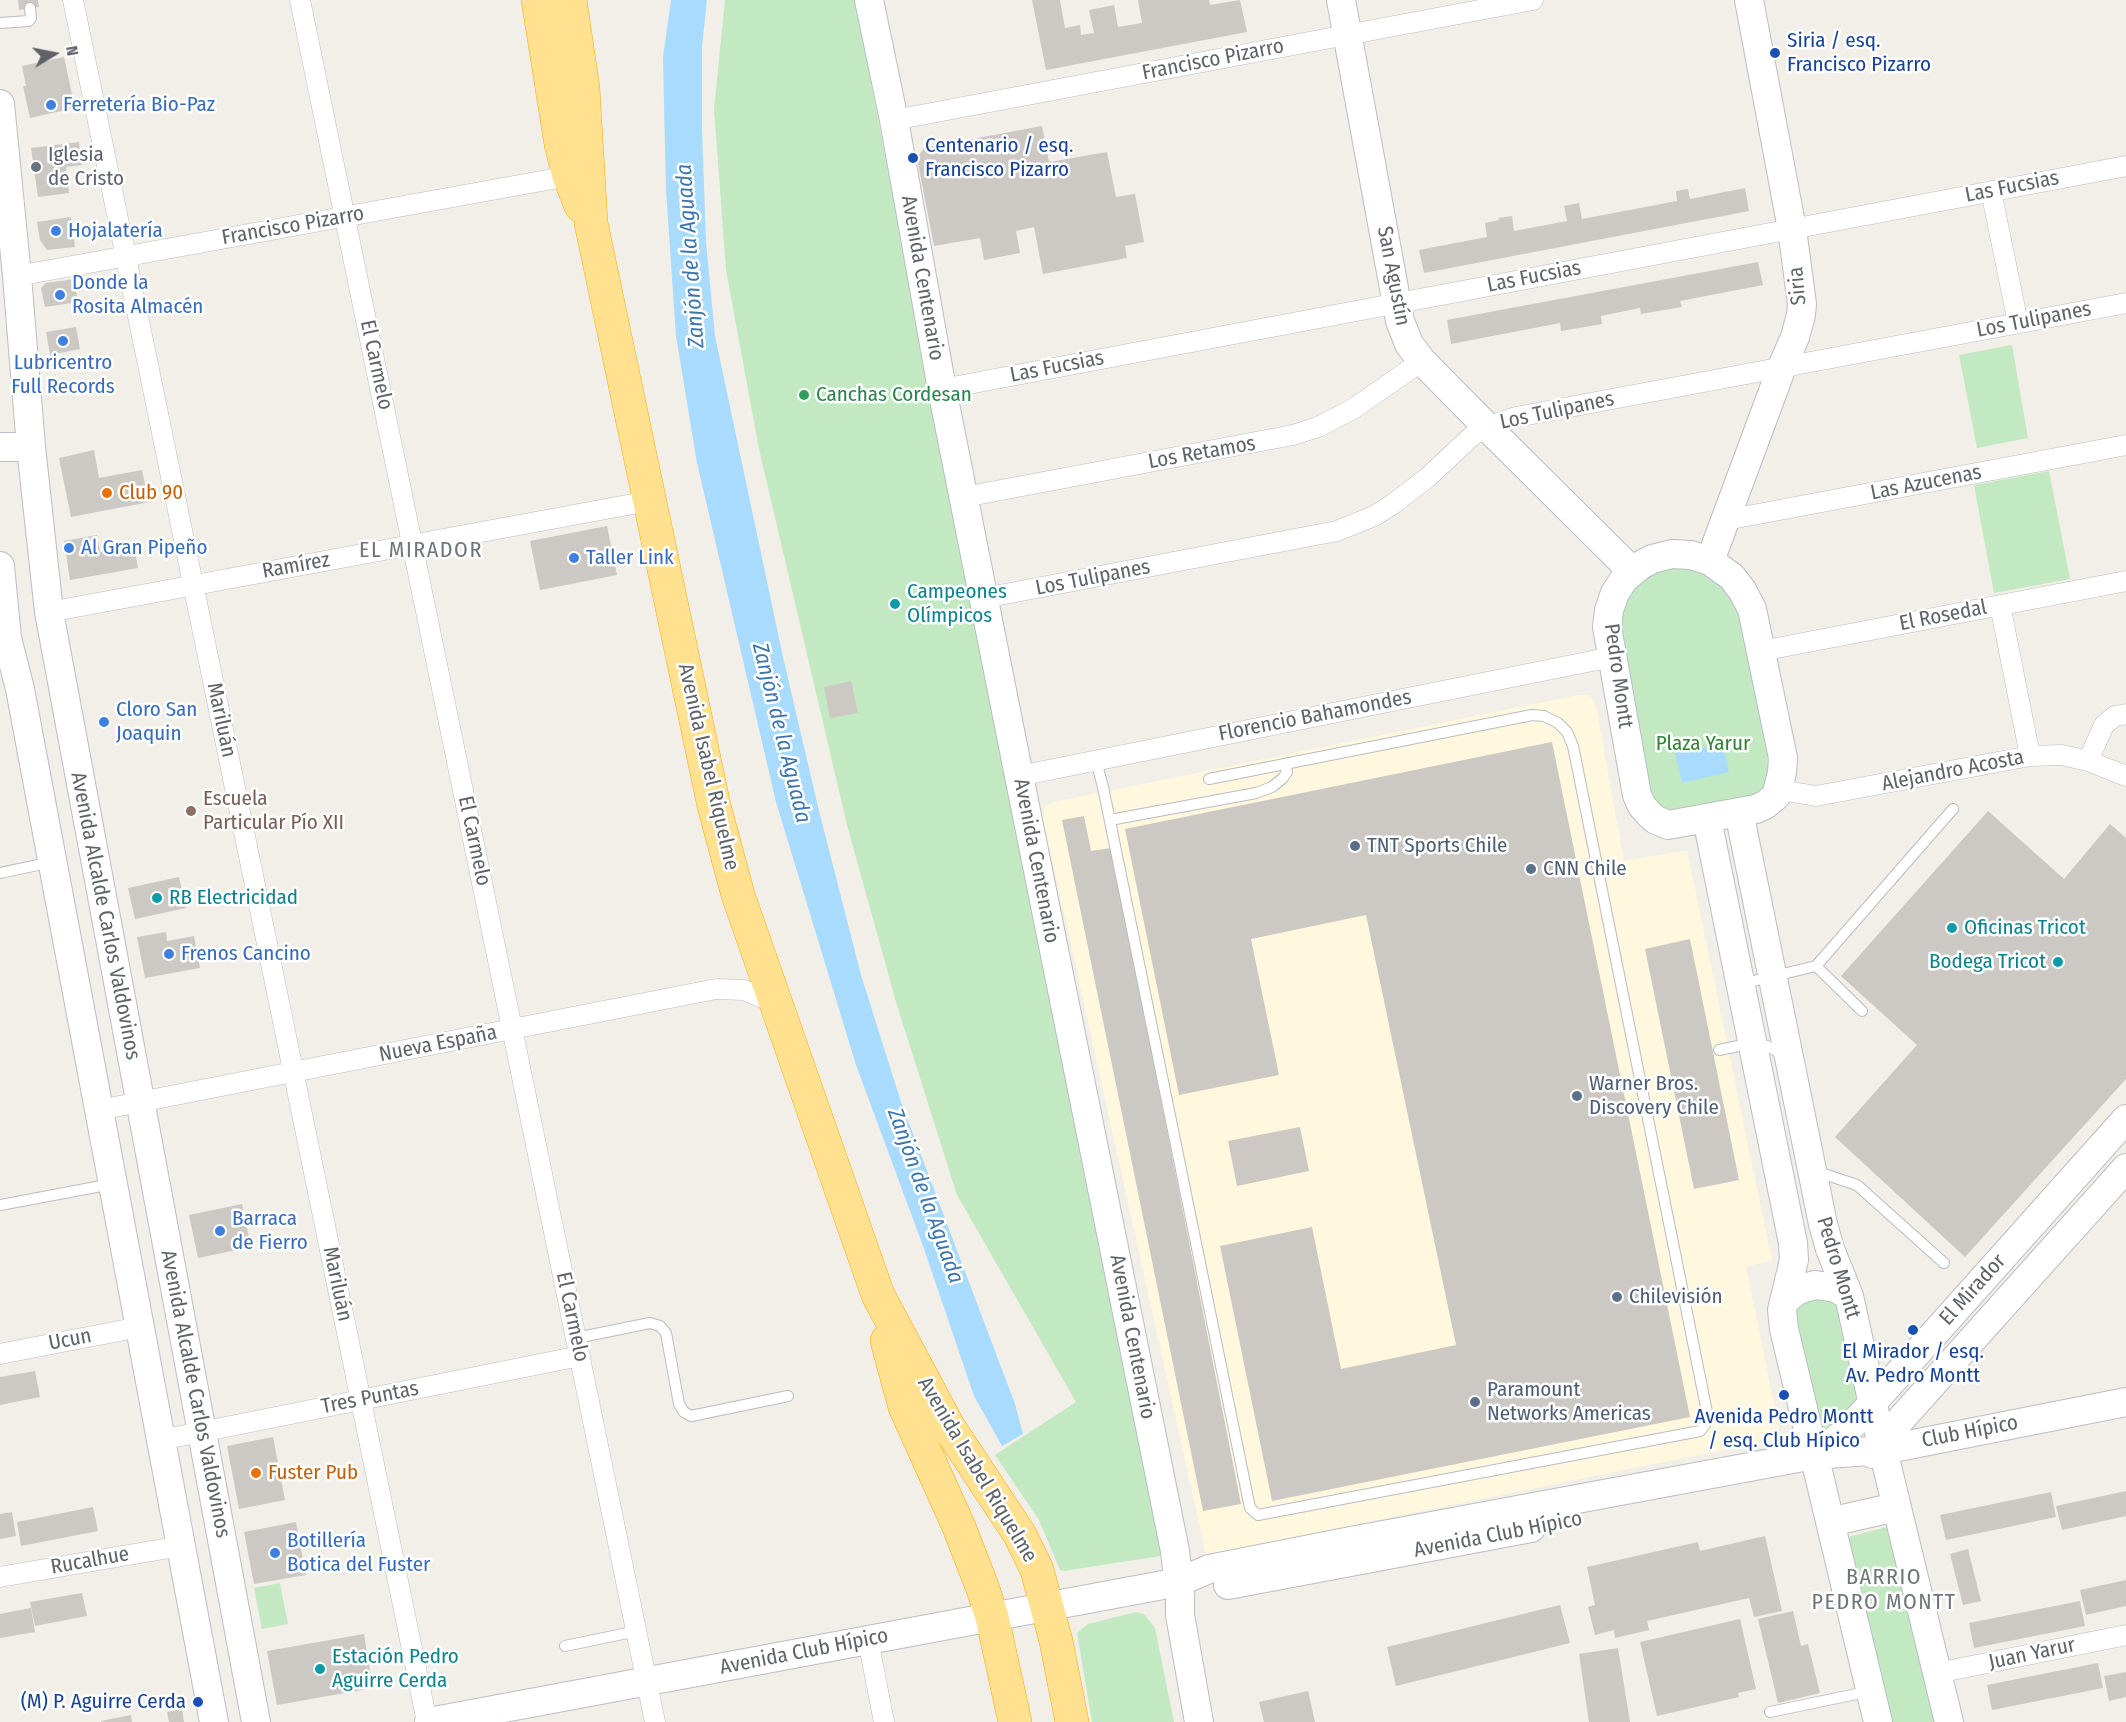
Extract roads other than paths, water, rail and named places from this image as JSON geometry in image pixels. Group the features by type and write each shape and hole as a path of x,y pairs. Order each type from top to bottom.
{"highway":[{"name":"Avenida Isabel Riquelme","path":"538,0 553,100 569,176 578,200 591,223"},
{"name":"Avenida Isabel Riquelme","path":"570,0 583,88 591,223 723,845 775,1003 878,1295 905,1407 959,1527 992,1617 1015,1722"},
{"name":"Avenida Isabel Riquelme","path":"878,1295 948,1426 1020,1535 1037,1570 1048,1606 1072,1722"}],"main road":[{"name":"Avenida Centenario","path":"869,0 894,120 942,388 1018,776 1175,1551 1179,1582 1179,1615 1199,1722"},
{"name":"San Agustín","path":"1341,0 1404,334 1422,361 1632,571"},
{"name":"Siria","path":"1710,561 1795,337 1801,315 1801,296 1792,229 1749,0"},
{"name":"Avenida Alcalde Carlos Valdovinos","path":"0,105 8,277 31,447 49,612 256,1722"},
{"path":"0,447 31,447"},
{"name":"Pedro Montt","path":"1671,554 1691,555 1710,561 1732,577 1752,609 1783,758 1779,786 1776,795 1765,805 1707,819 1668,825 1656,820 1642,806 1637,795 1607,627 1609,610 1615,593 1632,571 1652,559 1671,554"},
{"name":"Avenida Alcalde Carlos Valdovinos","path":"0,566 2,616 20,689 214,1722"},
{"path":"2,616 49,612"},
{"path":"20,689 62,683"},
{"name":"Pedro Montt","path":"1739,812 1830,1249 1849,1296 1896,1507 1949,1722"},
{"name":"Pedro Montt","path":"1707,819 1795,1252 1784,1301 1782,1318 1784,1329 1878,1722"},
{"path":"52,862 94,853"},
{"name":"El Mirador","path":"1816,1464 2126,1119"},
{"path":"151,1160 138,1173 124,1175 113,1186 128,1193 141,1191 158,1198"},
{"name":"El Mirador","path":"1883,1450 1894,1427 2126,1168"},
{"path":"125,1251 138,1260 146,1260 154,1258 166,1243"},
{"path":"133,1293 137,1284 148,1276 174,1283"},
{"path":"1784,1301 1798,1290 1815,1285 1836,1288 1849,1296"},
{"path":"1918,1401 1921,1418 1936,1439"},
{"name":"Club Hípico","path":"1816,1464 2126,1402"},
{"name":"Avenida Club Hípico","path":"428,1722 1179,1582 1209,1569 1353,1552 1816,1464"},
{"path":"1830,1522 1896,1507"},
{"path":"183,1559 195,1582 207,1585 228,1571"},
{"path":"194,1615 198,1601 205,1596 212,1594 233,1601"}],"street":[{"name":"Mariluán","path":"73,0 428,1722"},
{"name":"El Carmelo","path":"300,0 656,1722"},
{"name":"Francisco Pizarro","path":"894,120 1533,0"},
{"name":"Las Fucsias","path":"942,388 2126,166"},
{"name":"Francisco Pizarro","path":"8,277 569,176"},
{"path":"1991,191 2018,323"},
{"name":"Los Tulipanes","path":"984,598 1337,531 1374,516 1393,504 1427,478 1467,440 1487,427 1516,417 2126,303"},
{"name":"Los Retamos","path":"964,496 1293,435 1318,427 1353,410 1422,361"},
{"name":"Las Azucenas","path":"1726,520 2126,445"},
{"name":"Ramírez","path":"49,612 649,501"},
{"name":"El Rosedal","path":"1761,651 2126,581"},
{"path":"2000,605 2030,756"},
{"name":"Florencio Bahamondes","path":"1018,776 1612,657"},
{"path":"2088,761 2104,725 2115,716 2126,714"},
{"name":"Alejandro Acosta","path":"1779,786 1792,792 1816,796 2030,756 2062,755 2088,761 2126,776"},
{"name":"Nueva España","path":"99,1110 716,989 744,990 775,1003"},
{"name":"Ucun","path":"0,1354 140,1326"},
{"name":"Tres Puntas","path":"161,1440 361,1400 578,1347"},
{"name":"Rucalhue","path":"0,1577 183,1559"},
{"name":"Juan Yarur","path":"1937,1673 2126,1635"},
{"path":"868,1640 884,1722"}],"lane":[{"path":"0,24 29,21 30,8"},
{"path":"1096,760 1250,1508 1258,1515 1700,1431 1708,1417 1575,758 1567,732 1558,723 1544,716 1532,716 1209,779"},
{"path":"1110,820 1256,793 1272,787 1283,778 1287,772 1285,764"},
{"path":"1741,984 1815,966 1953,809"},
{"path":"0,873 52,862"},
{"path":"1815,966 1862,1011"},
{"path":"1719,1050 1753,1043 1776,1049 1790,1061"},
{"path":"1812,1170 1857,1185 1944,1263"},
{"path":"0,1205 113,1186"},
{"path":"578,1347 650,1323 660,1326 666,1333 679,1404 684,1412 691,1416 788,1396"},
{"path":"566,1646 637,1631"},
{"path":"1770,1712 1871,1690"}],"water":[{"name":"Zanjón de la Aguada","path":"671,0 707,0 702,46 702,130 706,242 715,336 783,657 861,975 901,1102 1015,1404 1023,1434 1002,1446 974,1396 923,1246 856,1065 776,802 697,463 676,336 666,190 663,57"},
{"path":"1723,744 1729,772 1682,783 1675,753"}],"place":[{"name":"Siria / esq. Francisco Pizarro","path":"1775,53"},
{"name":"Ferretería Bio-Paz","path":"51,105"},
{"name":"Centenario / esq. Francisco Pizarro","path":"913,158"},
{"name":"Iglesia de Cristo","path":"36,167"},
{"name":"Hojalatería","path":"56,231"},
{"name":"Donde la Rosita Almacén","path":"60,295"},
{"name":"Lubricentro Full Records","path":"63,341"},
{"name":"Canchas Cordesan","path":"804,395"},
{"name":"Club 90","path":"107,493"},
{"name":"Al Gran Pipeño","path":"69,548"},
{"name":"Taller Link","path":"574,558"},
{"name":"Campeones Olímpicos","path":"895,604"},
{"name":"Cloro San Joaquin","path":"104,722"},
{"name":"Escuela Particular Pío XII","path":"191,811"},
{"name":"TNT Sports Chile","path":"1355,846"},
{"name":"CNN Chile","path":"1531,869"},
{"name":"RB Electricidad","path":"157,898"},
{"name":"Oficinas Tricot","path":"1952,928"},
{"name":"Frenos Cancino","path":"169,954"},
{"name":"Bodega Tricot","path":"2058,962"},
{"name":"Warner Bros. Discovery Chile","path":"1577,1096"},
{"name":"Barraca de Fierro","path":"220,1231"},
{"name":"Chilevisión","path":"1617,1297"},
{"name":"El Mirador / esq. Av. Pedro Montt","path":"1913,1330"},
{"name":"Avenida Pedro Montt / esq. Club Hípico","path":"1784,1395"},
{"name":"Paramount Networks Americas","path":"1475,1402"},
{"name":"Fuster Pub","path":"256,1473"},
{"name":"Botillería Botica del Fuster","path":"275,1553"},
{"name":"Estación Pedro Aguirre Cerda","path":"320,1669"},
{"name":"(M) P. Aguirre Cerda","path":"198,1702"}],"district":[{"name":"EL MIRADOR","path":"421,551"},
{"name":"BARRIO PEDRO MONTT","path":"1884,1590"}],"park label":[{"name":"Plaza Yarur","path":"1703,744"}]}
